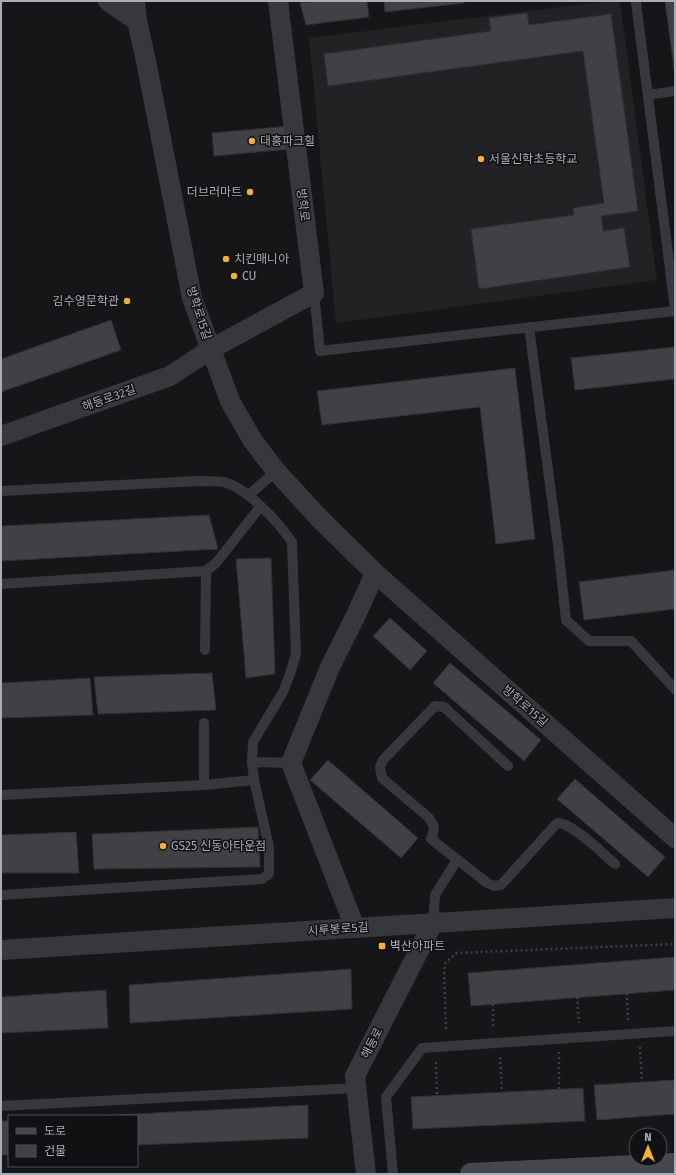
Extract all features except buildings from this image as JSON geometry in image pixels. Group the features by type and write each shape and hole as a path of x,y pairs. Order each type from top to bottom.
{"main road":[{"path":"471,1174 675,1164"}],"street":[{"path":"108,1 137,21"},
{"name":"방학로15길","path":"135,1 137,21 149,74 192,298 230,401 252,441 276,471 319,518 375,573 675,838"},
{"name":"방학로","path":"278,1 314,293"},
{"path":"211,349 314,293"},
{"name":"해등로32길","path":"1,436 170,376 211,349"},
{"path":"354,928 291,763 330,667 375,573"},
{"name":"시루봉로5길","path":"1,950 675,908"},
{"name":"해등로","path":"366,1174 355,1076 433,923"}],"lane":[{"path":"314,293 320,351 675,310 636,2"},
{"path":"648,95 675,91"},
{"path":"529,327 558,545 566,620 589,641 631,641 675,689"},
{"path":"249,495 276,471"},
{"path":"1,491 199,481 226,483 249,495 286,533 292,542 296,654 284,692 253,742 252,762 254,780 268,847 268,874 262,879 1,895"},
{"path":"1,584 206,571 216,563 260,506"},
{"path":"205,650 206,571"},
{"path":"508,766 441,705 435,706 383,760 380,767 382,778 428,817 434,824 434,833 431,839 486,882 494,886 501,885 557,823 562,822 576,831 615,864"},
{"path":"204,723 204,785"},
{"path":"252,762 291,763"},
{"path":"1,795 204,785 254,780"},
{"path":"433,923 435,895 458,860"},
{"path":"393,1174 386,1096 422,1048 675,1031"},
{"path":"1,1106 356,1088"}],"path":[{"path":"446,1029 445,966 446,962 457,953 675,944"},
{"path":"628,994 628,1034"},
{"path":"577,997 580,1037"},
{"path":"492,1004 502,1092"},
{"path":"639,1033 642,1082"},
{"path":"558,1038 559,1090"},
{"path":"436,1047 437,1095"}],"shaded area":[{"name":"서울신학초등학교","path":"620,1 657,280 336,323 309,38"}],"place":[{"name":"대흥파크힐","path":"252,141"},
{"name":"서울신학초등학교","path":"481,159"},
{"name":"더브러마트","path":"250,192"},
{"name":"치킨매니아","path":"226,259"},
{"name":"CU","path":"234,276"},
{"name":"김수영문학관","path":"127,301"},
{"name":"GS25 신동아타운점","path":"163,846"},
{"name":"벽산아파트","path":"382,946"}]}
